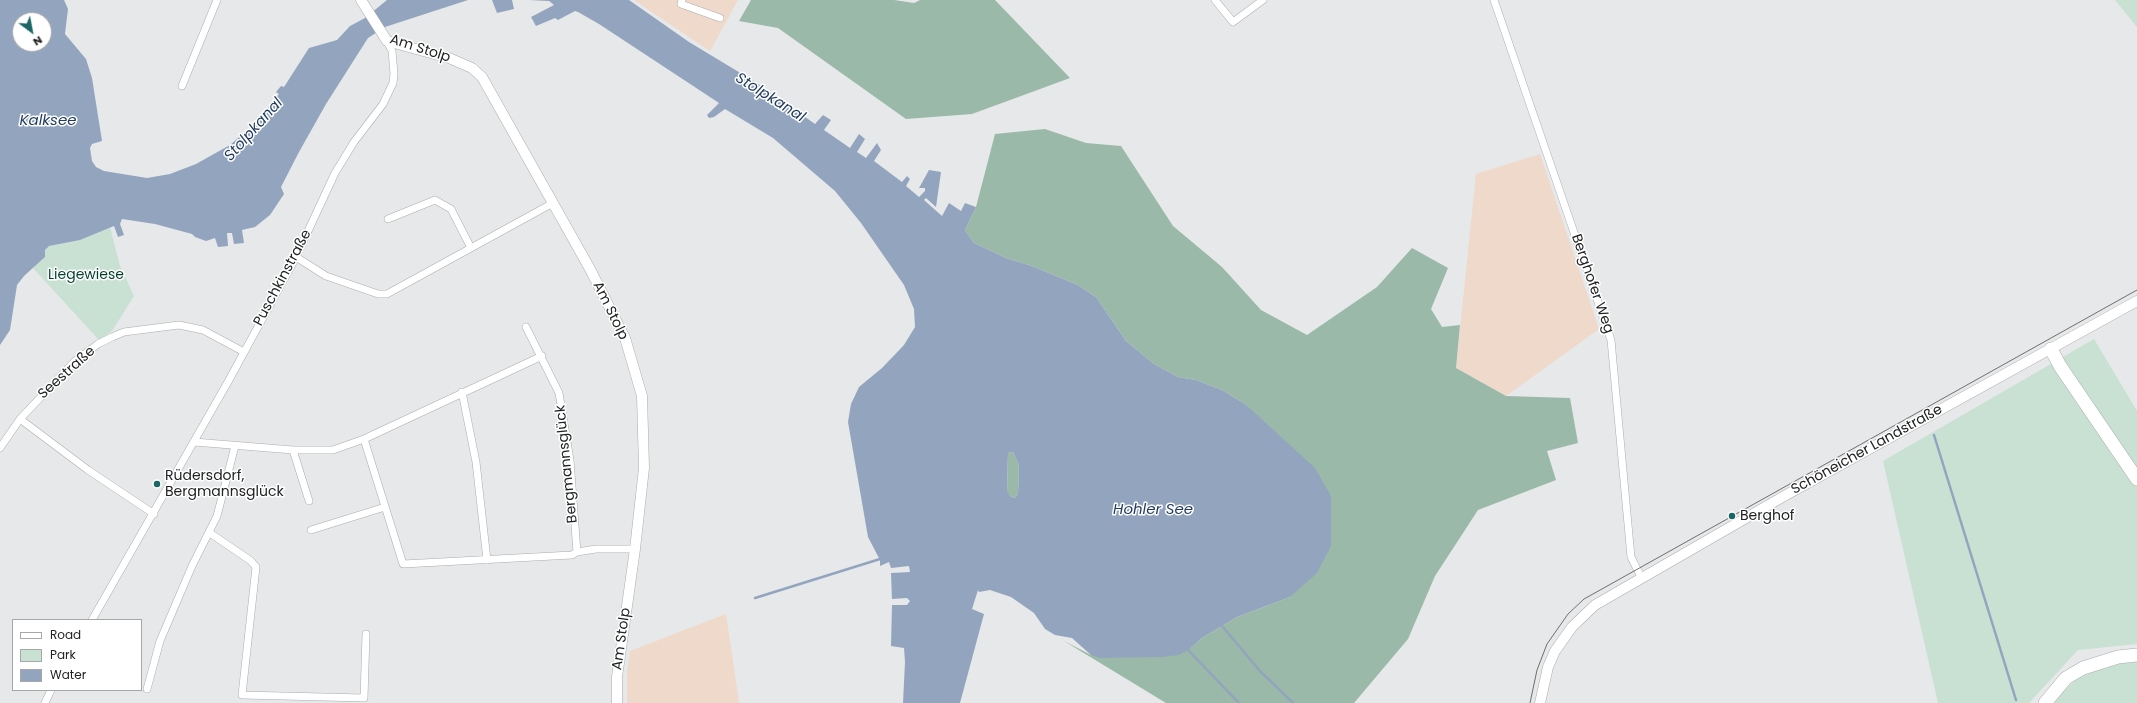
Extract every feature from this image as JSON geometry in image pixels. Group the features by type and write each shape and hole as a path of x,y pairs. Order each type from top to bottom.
{"highway":[{"path":"2050,349 2137,479"},
{"path":"2046,703 2066,678 2083,668 2118,657 2137,655"}],"main road":[{"path":"362,3 385,38"},
{"name":"Am Stolp","path":"385,38 449,58 472,68 482,77 621,327 642,396 644,468 635,549 617,677 617,703"},
{"name":"Schöneicher Landstraße","path":"1540,703 1548,667 1564,636 1585,613 1641,577 2137,301"}],"street":[{"path":"182,86 217,0"},
{"path":"682,0 681,4 720,18"},
{"path":"1216,0 1233,22 1263,0"},
{"name":"Berghofer Weg","path":"1494,0 1611,340 1631,557 1641,577"},
{"name":"Puschkinstraße","path":"93,619 154,514 296,257 335,172 354,142 383,104 393,83 394,74 392,51 385,38"},
{"path":"388,219 435,200 451,209 471,248"},
{"path":"296,257 326,276 378,294 387,294 553,203"},
{"name":"Seestraße","path":"0,448 20,419 75,361 98,344 124,332 179,325 192,326 244,352"},
{"name":"Bergmannsglück","path":"526,327 542,356 559,393 570,460 577,552"},
{"path":"194,442 293,450 333,450 364,439 542,356"},
{"path":"462,392 476,462 487,560"},
{"path":"20,419 88,470 154,514"},
{"path":"364,439 403,564 572,555 577,552 603,548 635,549"},
{"path":"147,689 160,641 192,566 210,533 219,510 235,446"},
{"path":"293,450 309,501"},
{"path":"311,530 385,508"},
{"path":"210,533 251,561 256,567 242,695 364,698 366,634"},
{"path":"45,703 51,691"}],"shaded area":[{"path":"634,0 738,0 710,51"},
{"path":"1540,154 1599,329 1506,396 1456,368 1476,174"},
{"path":"726,614 739,703 627,703 627,673 630,651"}],"green space":[{"path":"751,0 894,0 914,3 920,0 995,0 1070,78 972,114 906,119 778,28 739,21"},
{"path":"2115,0 2137,0 2137,27"},
{"path":"1045,129 1086,143 1121,146 1173,226 1222,267 1261,310 1307,335 1377,287 1412,248 1448,268 1431,309 1442,327 1460,325 1456,368 1506,396 1570,398 1578,443 1547,451 1556,480 1478,510 1435,576 1408,639 1354,703 1166,703 1064,641 1091,655 1191,648 1202,638 1237,617 1290,597 1330,519 1331,496 1245,404 1222,390 1196,380 1178,377 1154,364 1126,341 1096,297 1078,285 1032,266 1006,258 974,243 965,230 976,207 995,134"},
{"name":"Liegewiese","path":"110,227 120,266 134,296 112,331 99,340 33,268 45,257 45,250 48,246 80,240"},
{"path":"2094,339 2137,411 2137,644 2078,650 2029,703 1938,703 1883,461"},
{"path":"1013,452 1019,465 1018,494 1015,498 1010,496 1007,492 1008,453"},
{"path":"2137,662 2137,703 2054,703 2063,691 2077,679 2095,671 2122,663"}],"water":[{"path":"0,0 64,0 68,9 65,34 86,59 92,78 102,141 92,144 90,148 92,161 96,167 104,171 147,178 170,174 196,164 230,145 256,123 279,94 276,92 281,86 284,87 309,48 337,40 350,26 365,18 387,0 468,0 385,27 368,38 326,104 299,152 281,187 284,194 270,215 255,227 242,230 244,243 234,244 232,233 227,233 228,246 218,247 215,238 206,241 195,237 192,234 155,224 122,219 120,224 124,235 118,237 114,226 80,240 49,246 45,250 45,257 24,276 17,285 10,330 0,345"},
{"path":"492,0 512,0 514,9 497,13"},
{"name":"Hohler See","path":"529,0 629,0 689,42 757,83 815,124 823,115 831,120 824,130 850,148 859,134 865,139 857,152 866,158 877,143 881,150 874,161 902,182 907,176 910,179 906,186 919,197 925,191 925,188 919,188 929,170 941,172 936,207 926,198 924,200 942,216 949,203 961,211 965,203 976,207 965,230 974,243 1006,258 1032,266 1078,285 1096,297 1126,341 1154,364 1178,377 1196,380 1222,390 1245,404 1315,468 1331,496 1331,546 1317,573 1290,597 1237,617 1202,638 1191,648 1179,655 1162,657 1101,658 1091,655 1072,638 1055,635 1045,629 1034,613 1011,597 990,590 979,592 978,590 972,609 984,614 960,703 903,703 905,662 904,648 891,646 892,605 907,605 910,601 907,598 892,599 891,573 910,572 909,566 891,568 889,562 880,566 880,560 868,537 848,422 851,404 859,387 882,368 904,345 915,327 914,309 904,285 861,223 835,191 773,138 725,109 714,117 709,118 707,115 719,103 599,24 578,12 575,11 558,20 555,18 536,26 531,17 554,5 549,1","holes":["1013,452 1019,465 1018,494 1015,498 1010,496 1007,491 1008,453"]}],"waterway":[{"path":"1934,435 2016,700"},
{"path":"755,598 880,559"},
{"path":"1222,626 1260,671 1293,703"},
{"path":"1188,650 1239,703"}],"tram line":[{"path":"1530,703 1537,670 1547,644 1568,614 1584,599 2137,290"}],"place":[{"name":"Rüdersdorf, Bergmannsglück","path":"157,484"},
{"name":"Berghof","path":"1732,516"}],"water label":[{"name":"Stolpkanal","path":"770,98"},
{"name":"Kalksee","path":"48,121"},
{"name":"Stolpkanal","path":"254,130"}]}
